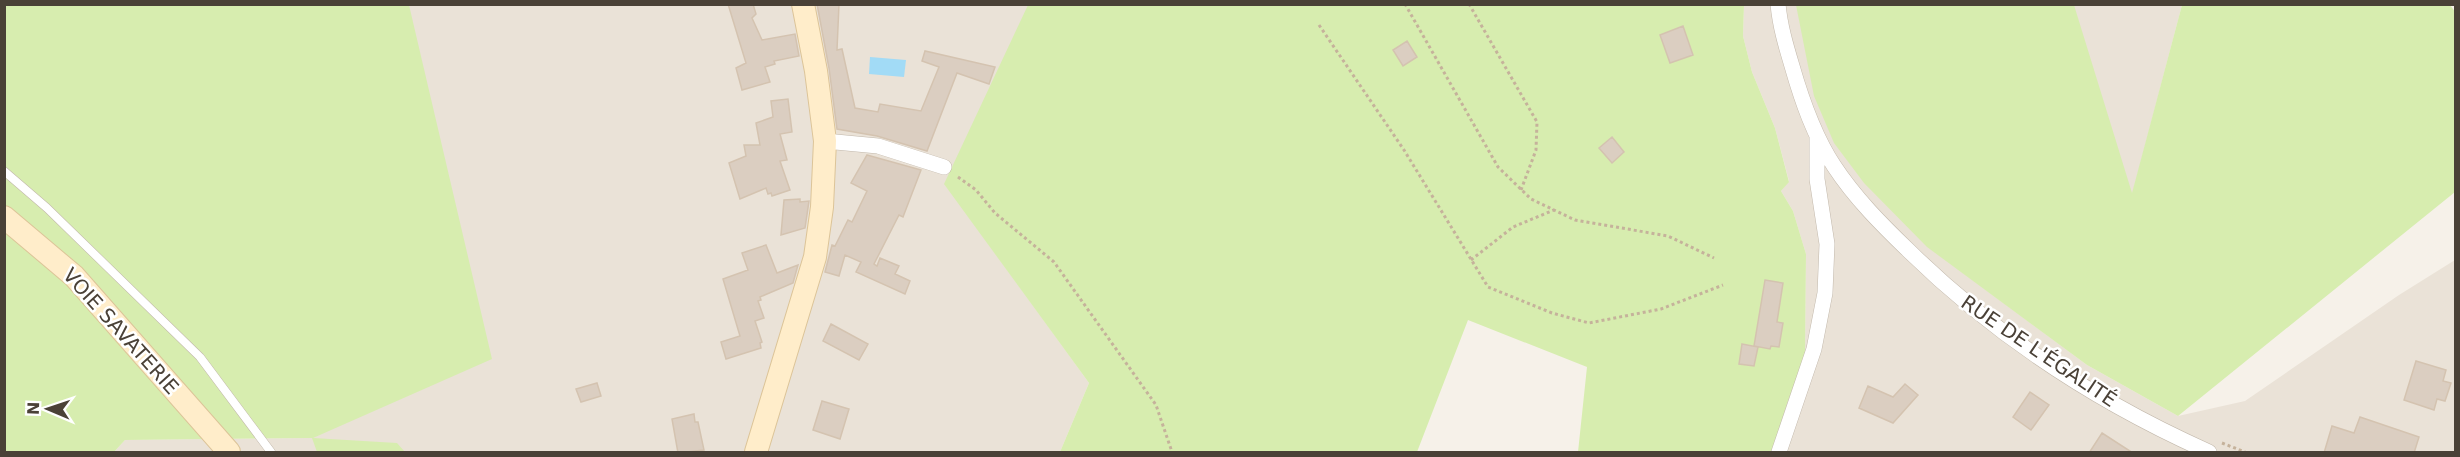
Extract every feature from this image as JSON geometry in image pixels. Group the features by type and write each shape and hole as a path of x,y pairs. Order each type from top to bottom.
{"street":[{"path":"756,453 815,257 822,207 825,141 816,71 803,4"},
{"name":"RUE DE L'ÉGALITÉ","path":"1778,4 1783,37 1798,88 1817,136 1834,166 1866,208 1925,267 2008,336 2100,396 2176,438 2211,446"},
{"path":"1779,453 1814,349 1825,293 1827,244 1817,179 1817,136"},
{"path":"825,141 878,146 944,167"},
{"name":"VOIE SAVATERIE","path":"4,217 74,276 229,453"}],"lane":[{"path":"4,171 47,208 200,357 272,453"}],"path":[{"path":"1405,4 1498,167 1531,200 1575,220 1668,236 1714,258"},
{"path":"1469,4 1537,122 1536,150 1521,190"},
{"path":"1319,25 1404,150 1488,287 1552,313 1589,323 1661,309 1723,285"},
{"path":"944,167 976,190 995,213 1054,262 1156,405 1172,453"},
{"path":"1471,260 1513,227 1554,210"},
{"path":"2211,446 2246,453"}],"shaded area":[{"path":"409,5 1031,5 945,184 1089,383 1060,452 114,452 125,440 312,438"},
{"path":"1744,5 2182,5 2132,195 1928,247 2087,365 2178,416 2245,401 2399,295 2455,260 2455,452 1772,452 1805,357 1806,254 1793,211 1781,191 1789,181 1775,128 1752,72 1743,36"}],"green space":[{"path":"4,5 409,5 492,359 313,438 397,443 405,452 317,452 312,438 125,440 114,452 5,452"},
{"path":"1028,5 1744,5 1743,36 1752,72 1775,128 1789,182 1781,191 1793,211 1806,254 1805,357 1772,452 1578,452 1587,367 1468,320 1417,452 1060,452 1089,383 944,184"},
{"path":"1796,5 2074,5 2132,193 2182,5 2450,5 2456,13 2455,192 2178,416 2087,365 1927,247 1864,183 1834,143 1814,96"}],"water":[{"path":"870,57 906,60 904,77 869,74"}],"building":[{"path":"728,4 753,4 756,14 752,18 762,40 795,34 799,56 774,61 775,64 765,67 770,82 742,90 736,68 746,63"},
{"path":"817,4 839,4 837,50 842,49 855,108 878,112 880,104 921,111 939,67 922,61 925,51 995,67 989,84 957,73 927,151 877,136 837,129"},
{"path":"1683,26 1693,55 1670,63 1660,35"},
{"path":"1407,41 1417,57 1403,66 1393,50"},
{"path":"788,99 792,132 780,134 787,160 780,161 790,190 772,196 771,193 768,194 766,188 740,199 729,163 746,156 744,145 760,145 756,123 773,117 771,101"},
{"path":"1612,137 1624,152 1612,163 1599,148"},
{"path":"867,155 921,170 903,217 899,215 874,264 877,266 880,258 899,266 895,274 910,281 905,294 856,272 861,262 845,255 839,276 825,272 832,245 835,246 848,220 852,222 867,191 851,183"},
{"path":"800,199 800,202 809,201 805,228 781,235 784,200"},
{"path":"766,245 777,273 798,265 793,283 760,297 761,300 758,301 764,318 755,321 762,342 760,343 761,348 726,359 721,342 740,336 723,279 748,270 742,253"},
{"path":"1765,280 1783,283 1777,322 1783,323 1779,347 1771,346 1770,349 1754,346"},
{"path":"831,324 868,344 859,360 823,341"},
{"path":"1742,344 1758,347 1754,366 1739,364"},
{"path":"2416,361 2446,370 2443,381 2451,383 2445,401 2437,399 2434,410 2404,400"},
{"path":"597,383 601,396 581,402 576,389"},
{"path":"1905,384 1918,395 1893,423 1859,408 1868,386 1893,397"},
{"path":"2030,392 2049,405 2031,430 2013,417"},
{"path":"822,401 849,409 840,439 813,430"},
{"path":"694,414 704,450 678,453 672,419"},
{"path":"2360,417 2419,437 2414,453 2324,453 2332,426 2354,433"},
{"path":"2102,433 2133,453 2089,453"}]}
